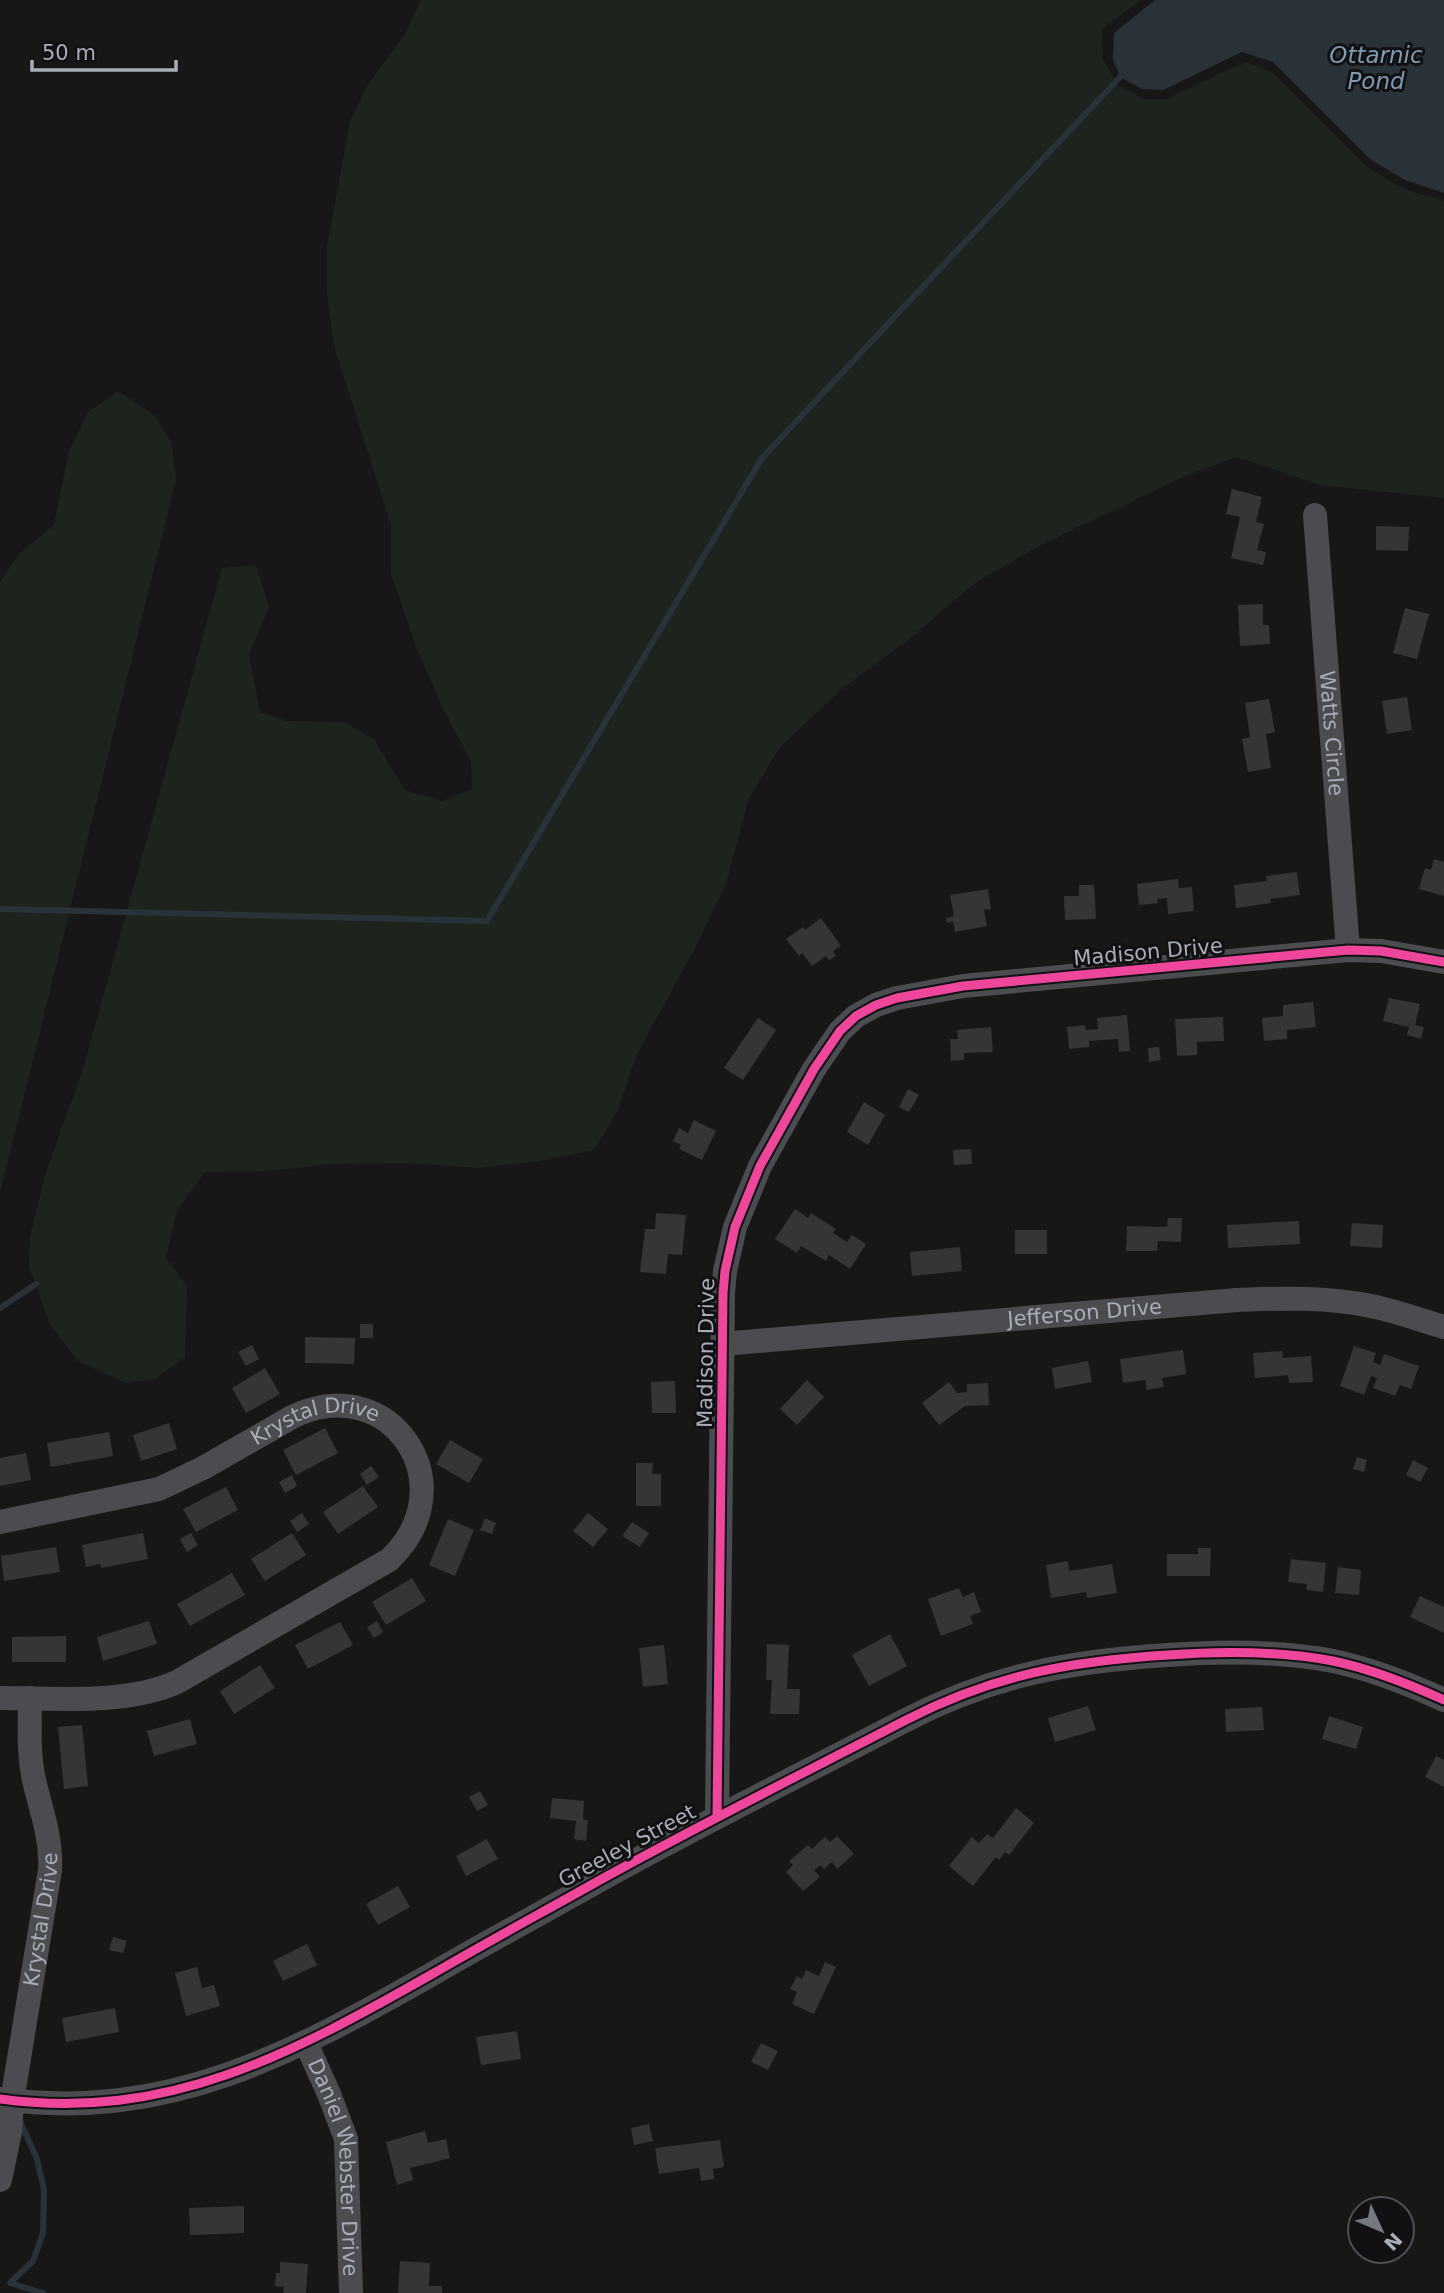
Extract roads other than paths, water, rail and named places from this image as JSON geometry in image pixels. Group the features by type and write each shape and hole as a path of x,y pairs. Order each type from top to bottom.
{"street":[{"name":"Watts Circle","path":"1315,515 1348,950"},
{"name":"Madison Drive","path":"717,1817 725,1271 743,1206 761,1166 814,1069 840,1031 856,1016 876,1005 897,998 963,986 1348,950 1381,951 1444,962"},
{"name":"Jefferson Drive","path":"722,1344 1282,1298 1371,1306 1444,1326"},
{"name":"Krystal Drive","path":"0,1522 159,1489 203,1468 294,1416 318,1407 344,1406 369,1412 391,1425 408,1444 422,1480 421,1506 414,1530 389,1560 185,1678 159,1690 131,1696 0,1698"},
{"name":"Greeley Street","path":"6,2100 47,2103 136,2099 206,2083 306,2043 356,2018 613,1872 717,1817 932,1706 1018,1675 1109,1659 1197,1653 1287,1656 1334,1662 1379,1674 1444,1700"},
{"name":"Krystal Drive","path":"0,2179 10,2132 6,2100 49,1884 51,1856 32,1764 30,1698"},
{"name":"Daniel Webster Drive","path":"306,2043 346,2139 351,2293"}],"water":[{"name":"Ottarnic Pond","path":"1155,0 1444,0 1444,193 1405,180 1370,159 1273,62 1242,52 1163,90 1142,89 1120,77 1113,59 1114,33"}],"waterway":[{"path":"0,909 487,921 762,458 1120,77"},
{"path":"0,1308 36,1284"},
{"path":"19,2119 37,2159 44,2190 43,2233 33,2261 10,2283 43,2293"}]}
